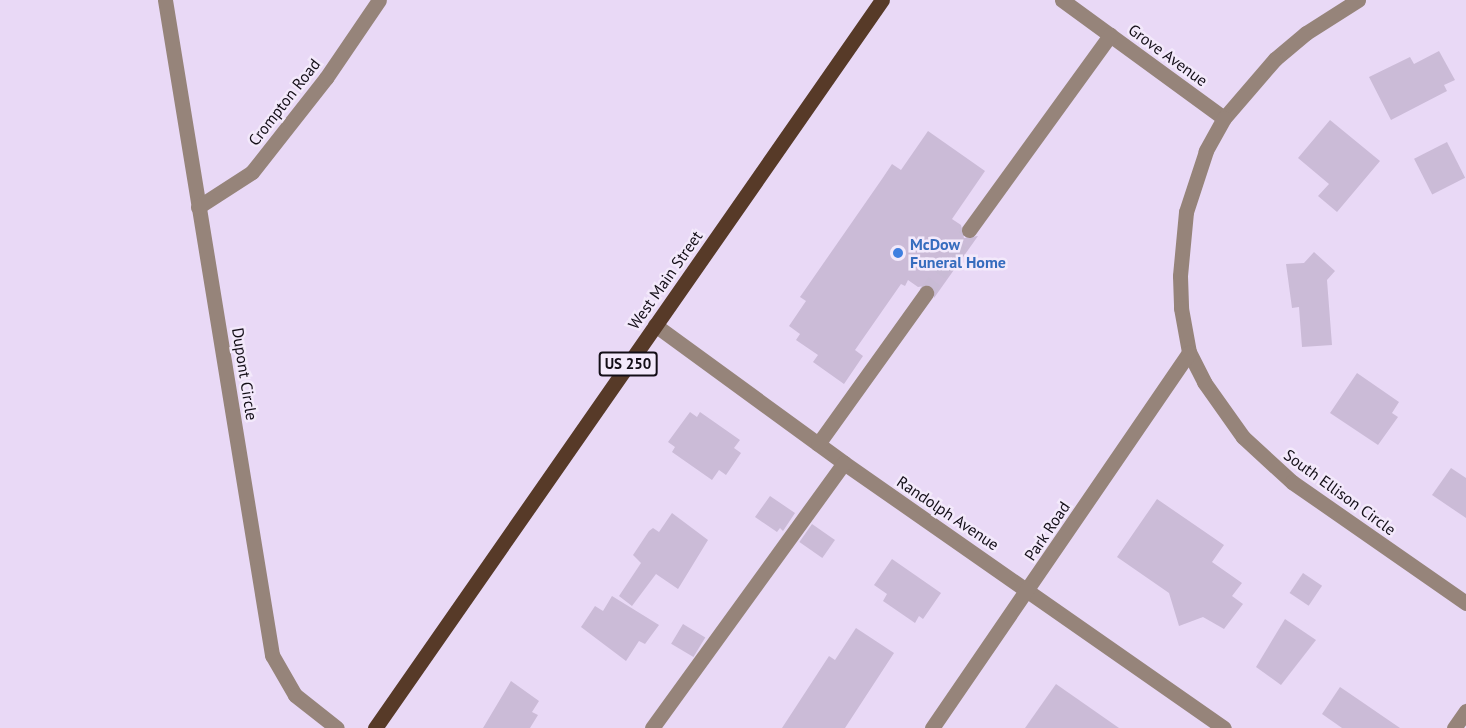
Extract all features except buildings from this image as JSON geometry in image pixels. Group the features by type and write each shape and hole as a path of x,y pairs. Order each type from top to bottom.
{"main road":[{"name":"West Main Street","path":"375,728 882,0"}],"street":[{"name":"Dupont Circle","path":"165,0 272,655 295,695 337,728"},
{"name":"Crompton Road","path":"198,207 252,172 326,78 379,0"},
{"name":"Grove Avenue","path":"1062,0 1224,118"},
{"name":"South Ellison Circle","path":"1358,0 1306,33 1275,59 1224,118 1194,181 1181,244 1181,308 1190,352 1222,411 1267,461 1466,603"},
{"path":"969,230 1110,35"},
{"path":"818,444 926,292"},
{"name":"Randolph Avenue","path":"655,325 844,464 1224,728"},
{"name":"Park Road","path":"932,728 1190,352"},
{"path":"652,728 844,464"},
{"path":"1454,728 1466,711"}],"tunnel":[{"path":"926,293 969,230"}],"place":[{"name":"McDow Funeral Home","path":"898,253"}]}
